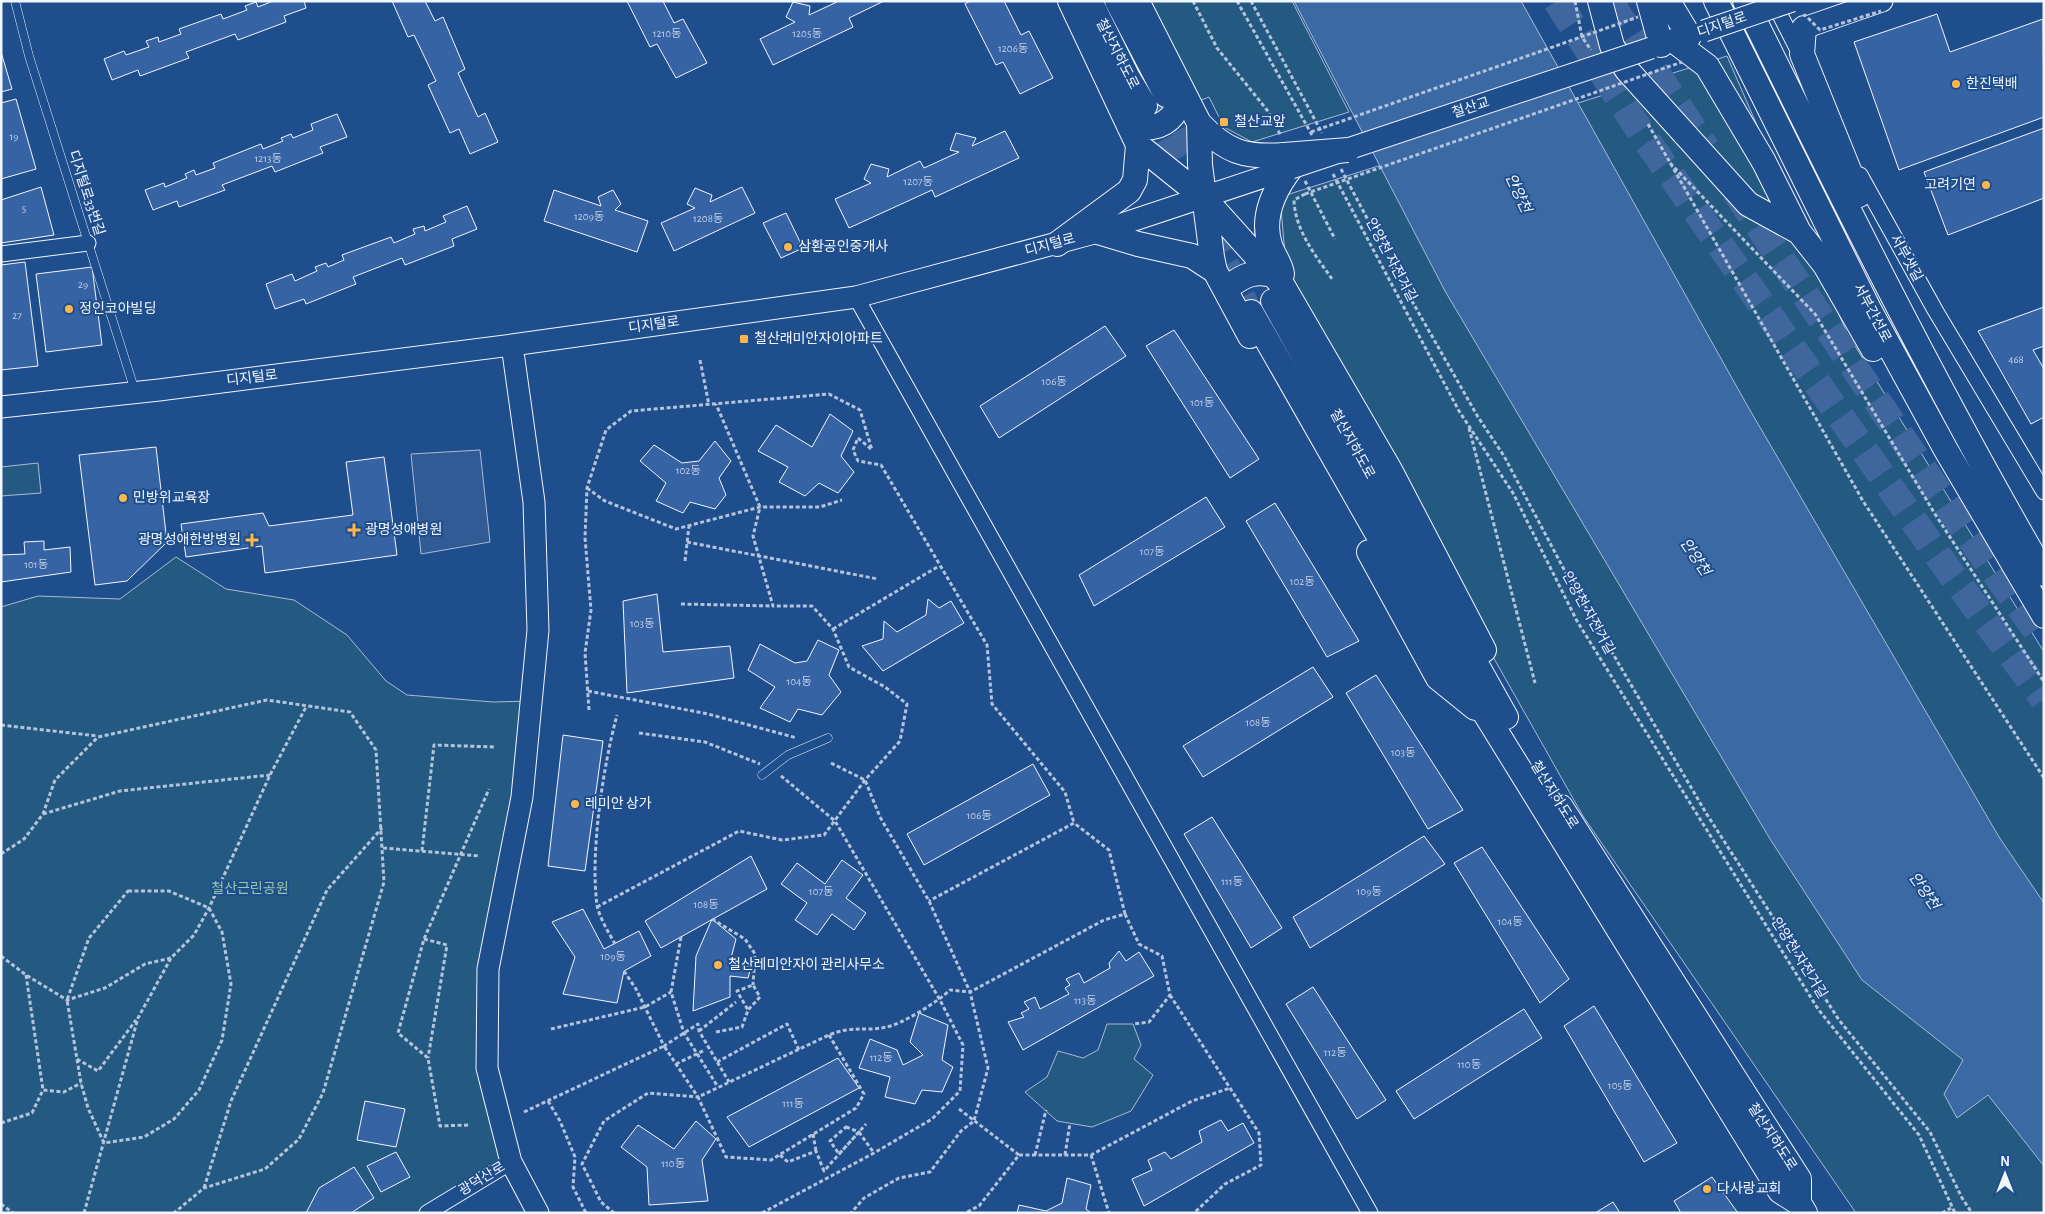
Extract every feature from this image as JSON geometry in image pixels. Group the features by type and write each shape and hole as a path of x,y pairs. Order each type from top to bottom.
{"main road":[{"path":"1056,244 1129,191 1135,180 1133,136 1070,1"},
{"name":"철산지하도로","path":"1090,1 1128,78 1145,106"},
{"name":"철산지하도로","path":"1117,1 1174,94"},
{"path":"1133,136 1144,129 1160,125 1174,117 1180,107 1137,1"},
{"path":"1600,1 1612,46 1627,70 1748,204 1799,232"},
{"path":"1668,1 1677,44"},
{"name":"서부간선로","path":"1716,1 1870,311 1946,450 2044,617"},
{"name":"서부간선로","path":"1745,1 1923,352 2004,506 2044,574"},
{"name":"디지털로","path":"1677,44 1794,16 1882,6"},
{"path":"1644,9 1677,44 1707,66 1764,162 1799,232 1825,265 1918,428 2010,578 2044,617"},
{"path":"1794,16 1808,70 1923,352"},
{"name":"철산교","path":"1342,156 1677,44"},
{"path":"1174,94 1208,132 1237,153 1291,162 1342,156"},
{"path":"1199,123 1200,165 1215,270 1438,678 1495,714"},
{"path":"1133,136 1204,198 1277,288 1390,470 1458,596 1489,661 1495,714"},
{"path":"1277,288 1281,269 1270,245 1268,214 1279,184 1291,162"},
{"name":"디지털로","path":"1,407 512,345 856,297 1098,232 1204,198 1291,162"},
{"path":"1098,232 1138,244 1192,256 1215,270"},
{"path":"1228,295 1230,286 1252,273 1262,272 1277,288"},
{"name":"철산지하도로","path":"1250,312 1415,600 1495,714 1780,1191 1802,1208"},
{"path":"512,345 534,502 538,630 522,797 488,969 487,1068 511,1162 538,1213"}],"street":[{"path":"1773,1 1794,16"},
{"name":"서부샛길","path":"1808,70 1859,173 1935,310 2044,492"},
{"path":"1,254 88,243"},
{"path":"856,297 1370,1213"},
{"name":"광덕산로","path":"427,1213 511,1162"}],"lane":[{"name":"디지털로33번길","path":"14,1 29,56 135,391"},
{"path":"762,775 788,756 828,738"}],"path":[{"path":"1192,1 1217,48 1267,110 1291,162 1335,239"},
{"path":"1237,1 1315,140"},
{"path":"1251,1 1324,137"},
{"path":"1575,1 1582,37 1593,53"},
{"path":"1794,16 1805,15 1820,30 1882,6"},
{"path":"1306,134 1644,9"},
{"path":"1332,279 1310,247 1295,214 1294,200 1677,44"},
{"path":"1610,77 1622,92"},
{"path":"1647,123 1863,501 2044,778"},
{"path":"1342,156 1405,290 1478,418 1504,456 1568,577 1706,813 1839,1020 1930,1132 1962,1198 1972,1213"},
{"path":"1666,159 1815,314 1935,514 2044,682"},
{"name":"안양천 자전거길","path":"1332,173 1468,425 1513,493 1577,621 1818,1009 1919,1135 1951,1208 1955,1213"},
{"path":"700,360 709,405"},
{"path":"589,710 586,653 591,610 586,538 587,488 606,430 631,411 829,394 860,410 872,450 858,438 853,450 858,461 881,465 987,645 992,704 1065,792 1074,823 1109,850 1125,914 1139,944 1162,956 1170,995 1259,1133 1261,1165 1225,1184 1194,1213"},
{"path":"716,404 760,507 753,536 772,606"},
{"path":"1468,425 1535,683"},
{"path":"587,488 605,501 676,529 760,507 820,507 842,500"},
{"path":"685,561 689,526"},
{"path":"687,542 878,579"},
{"path":"833,629 939,566"},
{"path":"597,907 739,831 782,840 824,835 865,780 900,741 907,704 885,687 849,667 833,629 812,606 681,604"},
{"path":"588,691 708,714 805,740"},
{"path":"1,725 98,737 267,700 350,712 376,750 384,882 323,1093 299,1139 265,1169 204,1188 174,1213"},
{"path":"77,1059 98,1071 138,1018 172,958 194,935 209,908 270,775 306,707"},
{"path":"614,944 597,907 596,841 611,736 617,715"},
{"path":"639,733 705,742 772,768 834,821 940,1000 963,1045 960,1091 932,1119 874,1153 762,1213"},
{"path":"1,854 24,838 43,814 55,780 98,737"},
{"path":"422,851 434,745 496,747"},
{"path":"831,763 865,780 880,817 928,900 970,992 988,1068 974,1121 961,1130 930,1172 899,1178 864,1198 851,1213"},
{"path":"43,814 120,791 270,775"},
{"path":"428,1058 398,1034 424,939 489,790"},
{"path":"928,900 1074,823"},
{"path":"204,1188 231,1101 328,890 382,827"},
{"path":"383,848 480,856"},
{"path":"170,891 209,908 222,932 231,984 222,1040 199,1090 174,1119 144,1137 104,1143 88,1108 81,1083 67,1000 89,938 128,892 170,891"},
{"path":"614,1213 601,1202 582,1164 604,1121 648,1093 698,1097 844,1029 887,1027 940,1000 950,990 970,992 1104,920 1125,914"},
{"path":"712,919 745,939 755,954 753,985 760,997 748,1010 742,1027 716,1032"},
{"path":"681,937 671,992 684,1033 718,1088"},
{"path":"424,939 446,945 428,1058 440,1126 468,1125"},
{"path":"1,956 26,975 67,1000 105,988 145,964 172,958"},
{"path":"624,971 645,1007 664,1046 698,1097 726,1157 771,1160 856,1108 864,1094 829,1035"},
{"path":"1,1123 32,1113 43,1090 26,975"},
{"path":"748,1010 737,991 753,985"},
{"path":"551,1029 645,1007 671,992"},
{"path":"1133,1024 1149,1022 1170,995"},
{"path":"699,1031 736,1002"},
{"path":"84,1213 138,1018"},
{"path":"524,1112 664,1046 698,1024 699,1031 729,1082"},
{"path":"717,1062 787,1024 799,1050"},
{"path":"676,1064 705,1050"},
{"path":"43,1090 64,1092 81,1083"},
{"path":"959,1109 1019,1155 1091,1155 1192,1101 1230,1088"},
{"path":"548,1101 560,1121 575,1156 573,1187 586,1213"},
{"path":"1035,1155 1046,1110"},
{"path":"1065,1155 1070,1123"},
{"path":"813,1134 816,1151 824,1171 866,1124"},
{"path":"839,1154 830,1141 846,1127 859,1132 874,1153"},
{"path":"780,1155 788,1162 816,1151"},
{"path":"965,1213 971,1212 979,1206 1019,1155"},
{"path":"1091,1155 1109,1213"},
{"path":"1,1204 13,1213"},
{"path":"1942,1213 1951,1208"}],"green space":[{"path":"1151,1 1292,1 1349,112 1252,142 1224,127 1209,97 1199,101"},
{"path":"1727,56 1847,333 2044,652 2044,1213 1856,1213 1583,816 1479,632 1286,266 1280,197"},
{"path":"38,463 41,493 1,496 1,467"},
{"name":"철산근린공원","path":"176,557 226,589 294,600 347,635 386,681 407,695 493,702 531,701 488,969 487,1068 511,1162 427,1213 1,1213 1,607 38,596 120,599"},
{"path":"1107,1024 1133,1024 1141,1045 1134,1059 1153,1075 1131,1111 1092,1127 1057,1121 1025,1092 1047,1077 1058,1051 1083,1058 1098,1050"}],"shaded area":[{"path":"480,450 490,542 421,554 411,454"}],"water":[{"name":"안양천","path":"1294,1 1521,1 1747,405 1999,837 2044,903 2044,1166 1988,1095 1957,1118 1944,1094 1963,1060 1862,980 1770,839 1445,291"}],"building":[{"path":"273,1 304,1 306,8 284,16 286,22 238,40 235,34 186,52 189,58 140,76 138,70 112,80 104,59 124,51 126,55 149,47 146,41 158,37 159,42 181,34 179,29 221,14 223,19 247,10 245,6 256,2 258,7"},
{"path":"392,1 425,1 435,21 443,17 465,69 458,73 478,117 485,113 498,142 470,154 459,129 450,133 428,85 436,81 414,35 408,37"},
{"path":"627,1 663,1 674,23 683,19 707,63 676,78 657,44 650,47"},
{"path":"839,1 884,1 849,18 853,27 773,65 760,39 795,22 786,17 793,2 810,6 809,15"},
{"path":"970,1 1004,1 1021,35 1029,31 1053,78 1020,94 1003,62 996,65 965,4"},
{"name":"한진택배","path":"1937,14 1950,52 2043,19 2044,117 1899,170 1854,42"},
{"path":"1,52 12,89 1,92"},
{"path":"16,99 36,169 1,179 1,103"},
{"path":"337,114 347,137 320,147 323,153 275,172 272,166 222,185 225,190 179,207 177,201 153,210 145,190 164,183 165,187 187,178 185,174 194,170 196,175 215,168 213,163 261,144 263,149 283,141 281,138 291,134 293,138 313,130 311,124"},
{"name":"고려기연","path":"2044,128 2044,198 1948,235 1924,172"},
{"path":"1005,131 1019,158 935,197 932,190 849,228 835,199 871,183 864,179 871,164 889,169 887,177 920,161 924,168 959,152 950,150 956,133 976,138 972,146"},
{"path":"41,187 54,235 1,243 1,200"},
{"path":"742,187 755,213 674,251 661,223 695,208 687,204 695,188 712,195 710,202"},
{"path":"554,190 601,206 598,197 613,190 621,204 615,210 648,221 637,252 544,221"},
{"path":"467,206 477,229 452,239 454,246 405,265 402,258 353,277 356,284 306,304 304,299 275,309 266,284 292,274 295,281 317,271 315,267 326,263 328,267 344,260 342,255 391,237 394,243 415,234 413,229 424,226 425,231 446,222 443,216"},
{"path":"786,213 803,248 781,258 763,223"},
{"path":"25,262 38,366 1,370 1,265"},
{"name":"정인코아빌딩","path":"92,267 102,345 46,352 36,274"},
{"path":"2044,307 2044,346 2033,350 2044,369 2044,417 2031,424 1978,331"},
{"path":"1105,326 1126,356 999,438 980,406"},
{"path":"1174,330 1259,459 1230,478 1146,346"},
{"path":"830,414 853,431 841,456 854,472 838,493 819,483 805,496 779,482 788,467 758,451 776,425 812,447"},
{"path":"715,441 731,461 719,478 726,495 715,509 690,502 683,513 656,501 666,483 640,461 654,445 682,463 699,461"},
{"name":"민방위교육장","path":"156,447 167,542 127,581 95,585 79,455"},
{"path":"384,457 397,555 265,573 262,546 186,557 181,524 263,513 269,526 353,515 346,462"},
{"path":"1206,497 1225,527 1094,606 1079,575"},
{"path":"1275,503 1359,641 1327,657 1246,521"},
{"path":"44,541 44,550 70,547 71,572 1,582 1,555 25,554 24,542"},
{"path":"657,594 663,652 730,646 734,678 627,693 623,601"},
{"path":"928,599 939,608 951,601 964,623 883,671 862,646 883,639 884,621 897,632 926,615"},
{"path":"818,640 839,650 829,675 841,692 822,715 798,709 790,722 760,708 775,687 748,670 760,644 795,663 807,661"},
{"path":"1313,667 1333,697 1203,777 1183,746"},
{"path":"1376,675 1463,810 1428,829 1346,693"},
{"name":"레미안 상가","path":"563,735 603,741 585,871 548,866"},
{"path":"1033,764 1050,795 924,865 907,834"},
{"path":"1212,817 1282,928 1251,948 1184,834"},
{"path":"1424,836 1445,864 1310,948 1293,917"},
{"path":"1482,847 1569,979 1540,1003 1454,863"},
{"path":"751,856 767,889 661,948 645,921"},
{"path":"842,860 863,875 846,898 866,913 854,930 832,914 817,935 795,920 807,903 781,884 797,863 825,884"},
{"path":"583,909 604,949 639,931 651,956 624,971 617,1003 563,994 575,957 552,922"},
{"name":"철산레미안자이 관리사무소","path":"712,919 736,939 730,962 751,967 748,978 730,976 730,997 693,1011 696,956"},
{"path":"1119,951 1126,961 1139,952 1154,976 1023,1050 1008,1022 1024,1017 1021,1013 1029,1009 1024,1002 1035,997 1040,1009 1069,994 1065,988 1070,985 1066,979 1079,973 1084,983 1110,968 1109,963"},
{"path":"1313,987 1386,1100 1357,1119 1286,1004"},
{"path":"1594,1006 1677,1143 1644,1162 1564,1026"},
{"path":"1524,1009 1542,1038 1414,1119 1396,1091"},
{"path":"919,1013 948,1025 942,1060 953,1067 942,1092 922,1090 915,1104 885,1097 890,1077 859,1068 870,1039 897,1050 903,1065 923,1055 910,1042"},
{"path":"838,1058 859,1088 749,1147 727,1117"},
{"path":"365,1101 405,1109 396,1147 357,1140"},
{"path":"1221,1120 1228,1131 1243,1123 1254,1143 1144,1206 1132,1179 1152,1170 1148,1160 1165,1152 1171,1159 1202,1142 1199,1131"},
{"path":"696,1121 716,1139 702,1160 708,1201 649,1205 647,1167 621,1147 638,1125 674,1149"},
{"path":"396,1152 410,1177 381,1192 367,1166"},
{"path":"354,1167 374,1198 351,1213 306,1213 319,1188"},
{"name":"다사랑교회","path":"1712,1177 1738,1213 1681,1213 1674,1201"},
{"path":"1067,1178 1091,1185 1086,1209 1091,1213 1017,1213 1019,1205 1046,1211 1062,1203"},
{"path":"1613,1202 1620,1213 1595,1213"}],"tunnel":[{"path":"1557,1 1640,131 1951,574 2044,699"},
{"path":"1609,1 1706,149"},
{"path":"1166,96 1203,164"},
{"path":"1146,108 1188,186"},
{"path":"1735,191 1961,525 2044,641"},
{"path":"1211,232 1251,312"}],"place":[{"name":"한진택배","path":"1956,84"},
{"name":"철산교앞","path":"1224,122"},
{"name":"고려기연","path":"1986,185"},
{"name":"삼환공인중개사","path":"788,247"},
{"name":"정인코아빌딩","path":"69,309"},
{"name":"철산래미안자이아파트","path":"744,339"},
{"name":"민방위교육장","path":"123,498"},
{"name":"광명성애병원","path":"354,530"},
{"name":"광명성애한방병원","path":"252,540"},
{"name":"레미안 상가","path":"575,804"},
{"name":"철산레미안자이 관리사무소","path":"718,965"},
{"name":"다사랑교회","path":"1707,1189"}]}
